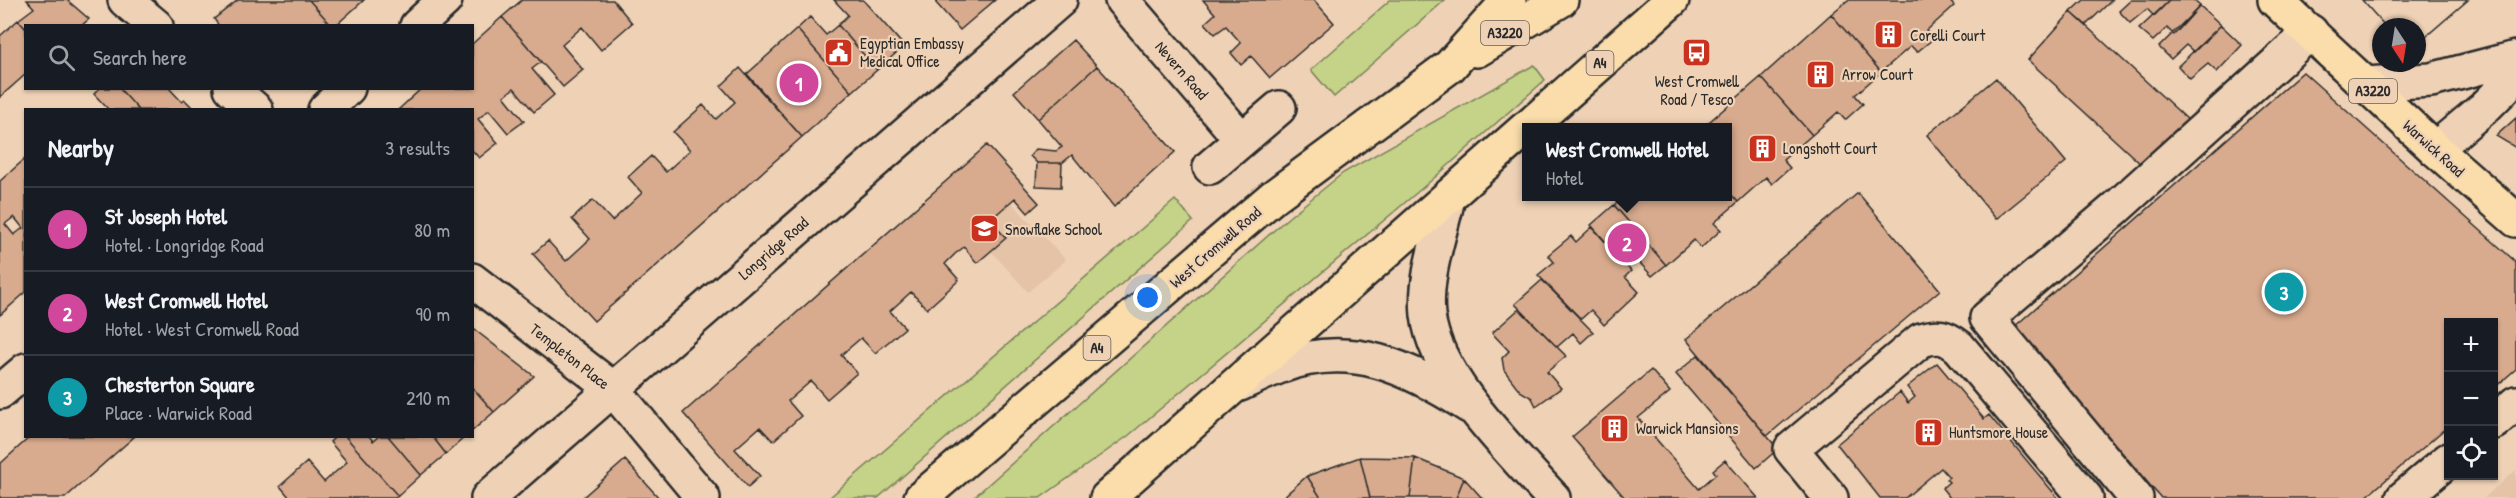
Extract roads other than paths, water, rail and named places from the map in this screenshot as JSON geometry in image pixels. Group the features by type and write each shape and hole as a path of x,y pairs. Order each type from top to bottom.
{"highway":[{"name":"West Cromwell Road","path":"921,498 1273,197 1450,66 1509,0"},
{"name":"A3220","path":"1450,66 1561,0"},
{"name":"A4","path":"1533,123 1672,0"},
{"name":"Warwick Road","path":"2275,0 2435,149 2516,220"},
{"name":"A4","path":"1107,498 1522,132"},
{"path":"1089,498 1165,447"}],"street":[{"path":"125,0 154,24"},
{"path":"419,24 445,0"},
{"name":"Longridge Road","path":"488,498 1060,0"},
{"name":"Nevern Road","path":"1122,0 1241,139"},
{"path":"2136,498 1987,318 2115,209 2311,32"},
{"path":"2365,84 2431,80 2516,58"},
{"path":"2435,149 2505,87 2516,63"},
{"path":"233,90 254,108"},
{"path":"327,108 346,90"},
{"path":"1210,167 1279,108"},
{"path":"1448,198 1433,262 1428,315 1433,335 1444,360 1473,408 1553,498"},
{"name":"Templeton Place","path":"474,282 612,388 703,498"},
{"path":"1831,498 1791,449 1921,340 1935,335 1948,338 1959,347 2086,498"},
{"path":"1235,386 1280,366 1312,358 1346,356 1404,368 1473,408"},
{"path":"0,392 24,372"},
{"path":"2498,418 2516,403"},
{"path":"2403,498 2444,463"}],"place":[{"name":"Corelli Court","path":"1889,35"},
{"name":"Egyptian Embassy Medical Office","path":"839,52"},
{"name":"West Cromwell Road / Tesco","path":"1697,53"},
{"name":"Arrow Court","path":"1821,74"},
{"name":"St Joseph Hotel","path":"799,83"},
{"name":"Longshott Court","path":"1762,148"},
{"name":"Snowflake School","path":"984,229"},
{"name":"West Cromwell Hotel","path":"1627,243"},
{"name":"Chesterton Square","path":"2284,292"},
{"name":"Warwick Mansions","path":"1615,428"},
{"name":"Huntsmore House","path":"1928,432"}]}
